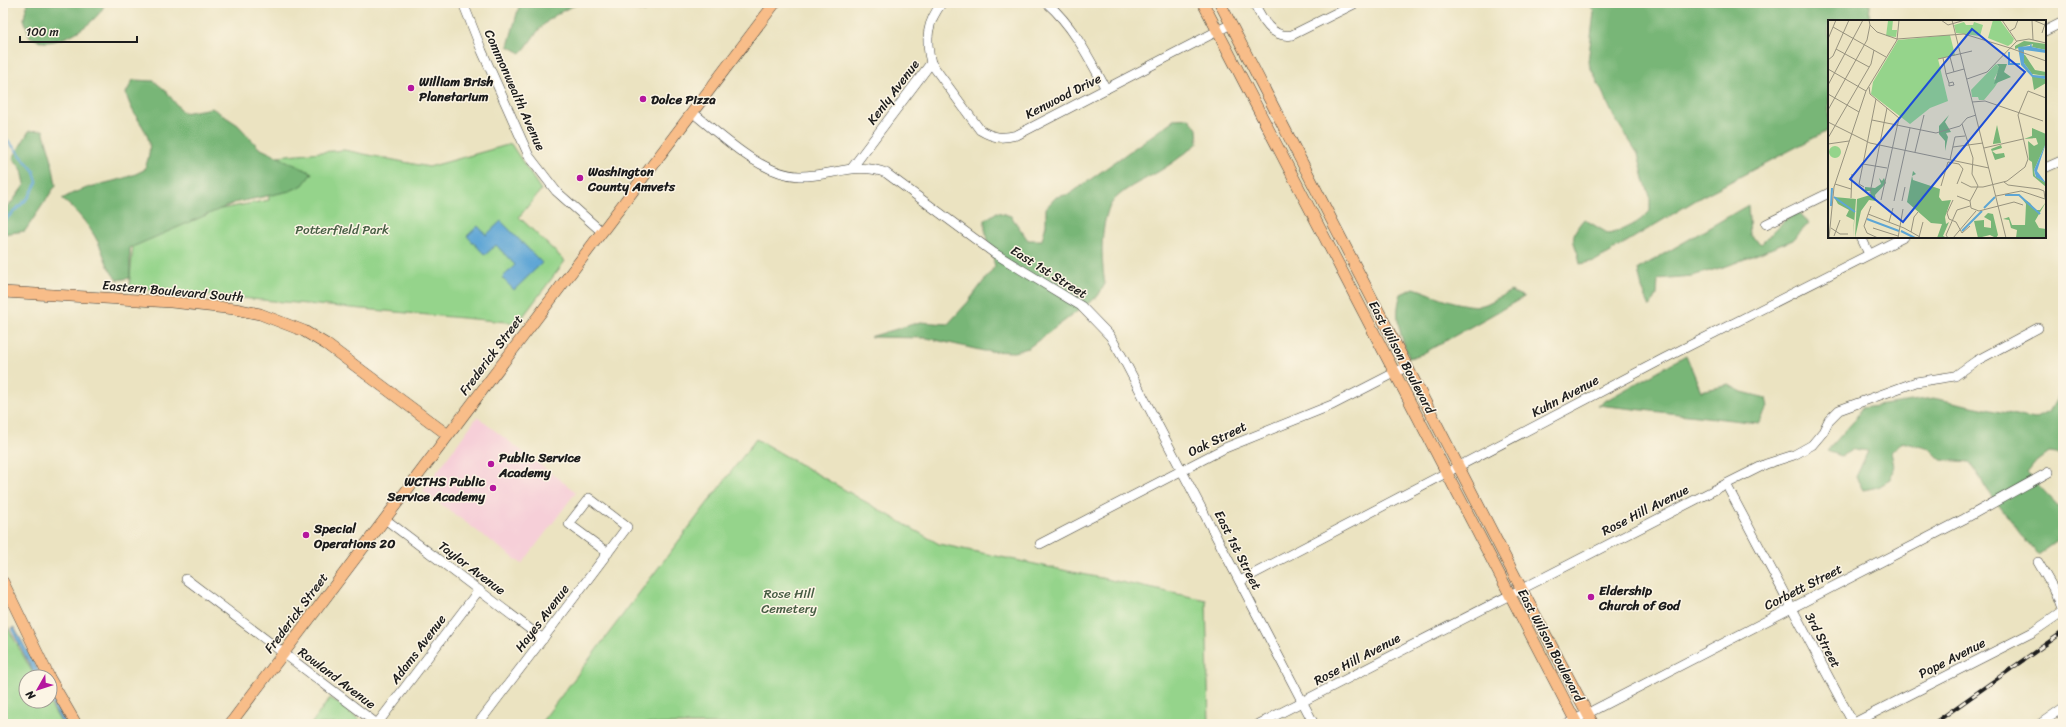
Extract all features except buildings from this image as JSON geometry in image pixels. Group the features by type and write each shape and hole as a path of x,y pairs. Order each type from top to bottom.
{"main road":[{"name":"Frederick Street","path":"230,724 775,3"},
{"name":"East Wilson Boulevard","path":"1203,3 1447,473 1573,723"},
{"name":"East Wilson Boulevard","path":"1220,3 1408,366 1458,467 1593,724"},
{"name":"Eastern Boulevard South","path":"3,292 172,302 235,309 260,314 304,331 326,344 448,435"},
{"path":"3,582 45,669"},
{"path":"58,693 76,724"}],"street":[{"name":"Commonwealth Avenue","path":"464,3 482,51 529,156 556,191 602,232"},
{"name":"Kenly Avenue","path":"852,168 931,63 927,36 929,25 942,3"},
{"path":"1047,3 1064,21 1081,43 1106,89"},
{"path":"1254,3 1270,29 1284,37 1292,36 1356,3"},
{"path":"2046,30 2063,22"},
{"name":"Kenwood Drive","path":"931,63 980,130 996,138 1006,138 1017,135 1231,24"},
{"name":"East 1st Street","path":"692,112 755,161 776,172 787,175 808,176 852,168 867,168 886,173 994,253 1067,296 1092,317 1110,336 1124,360 1314,724"},
{"path":"2046,168 2063,160"},
{"path":"1766,224 1828,193"},
{"path":"1861,238 1869,254"},
{"name":"Kuhn Avenue","path":"1240,581 1663,359 1902,238"},
{"name":"Rose Hill Avenue","path":"1259,724 1509,594 1726,484 1766,464 1794,455 1812,445 1820,436 1829,420 1839,410 1920,380 1955,376 1985,356 2038,328"},
{"name":"Oak Street","path":"1040,544 1244,440 1332,405 1408,366"},
{"name":"Corbett Street","path":"1573,723 1587,713 1964,519 2049,472"},
{"name":"3rd Street","path":"1726,484 1852,724"},
{"name":"Hayes Avenue","path":"478,724 543,639 608,553 627,527 589,498 569,524 608,553"},
{"name":"Taylor Avenue","path":"385,519 543,639"},
{"path":"2038,562 2053,588 2062,612"},
{"name":"Rowland Avenue","path":"186,579 377,724"},
{"name":"Adams Avenue","path":"377,724 479,590"},
{"name":"Pope Avenue","path":"1852,724 2033,632 2062,612"},
{"path":"2040,724 2063,708"}],"shaded area":[{"name":"Public Service Academy","path":"477,417 576,492 522,564 423,491"}],"green space":[{"path":"27,3 105,3 96,17 80,30 61,39 44,42 30,37 24,19"},
{"path":"520,3 582,3 564,10 543,25 521,53 508,46"},
{"path":"618,3 649,3 645,12"},
{"path":"1589,3 1870,3 1869,20 1828,20 1828,131 1701,197 1595,261 1580,264 1574,237 1578,226 1584,219 1609,234 1631,226 1650,211 1650,196 1645,183 1638,154 1614,117 1588,62 1594,12"},
{"path":"133,80 154,81 165,90 183,113 212,108 238,125 259,148 312,173 303,185 290,191 234,203 130,248 130,278 117,280 110,271 98,242 87,224 73,208 62,199 92,186 134,175 144,170 148,157 148,138 130,104 126,93"},
{"path":"1189,118 1197,129 1198,143 1160,171 1126,190 1114,200 1109,208 1102,240 1105,284 1098,296 1028,348 1014,352 984,351 927,338 870,337 920,322 948,324 968,302 995,266 985,229 985,220 997,212 1011,216 1028,240 1042,240 1046,225 1046,208 1056,197 1070,194 1175,119"},
{"path":"43,130 51,157 56,185 25,231 3,234 3,210 12,202 25,184 22,170 13,158 29,131"},
{"name":"Potterfield Park","path":"511,144 541,190 519,217 565,261 518,323 129,288 135,225 269,200 265,157 344,150 429,167"},
{"path":"1748,205 1750,235 1761,244 1786,219 1799,212 1809,223 1793,240 1727,266 1692,276 1658,279 1657,295 1650,307 1642,289 1638,269"},
{"path":"1414,288 1460,304 1479,306 1511,291 1524,297 1422,354 1409,358 1399,326 1398,311 1401,294"},
{"path":"1686,355 1701,391 1729,385 1742,392 1766,398 1768,407 1759,423 1598,405"},
{"path":"2063,388 2063,455 2048,453 2036,462 2027,473 2063,511 2062,538 2038,555 1990,494 1970,462 1941,460 1930,449 1902,442 1891,452 1894,466 1890,480 1878,487 1863,490 1856,477 1868,451 1854,449 1841,456 1827,451 1854,421 1862,408 1933,398 2035,419 2049,412"},
{"name":"Rose Hill Cemetery","path":"756,439 939,544 1206,600 1209,724 540,724"},
{"path":"3,619 31,669 18,669 18,709 53,709 62,724 3,724"},
{"path":"330,698 335,701 365,724 311,724"}],"water":[{"path":"501,221 542,263 514,290 502,278 515,265 496,245 485,255 467,236 478,226 486,235"},
{"path":"14,627 38,669 32,669 11,629"},
{"path":"58,706 68,724 62,724 54,709 58,709"}],"waterway":[{"path":"3,135 34,171 37,182 29,197 3,222"}],"railway":[{"path":"1933,724 2063,632"}],"place":[{"name":"William Brish Planetarium","path":"411,88"},
{"name":"Dolce Pizza","path":"643,99"},
{"name":"Washington County Amvets","path":"580,178"},
{"name":"Public Service Academy","path":"491,464"},
{"name":"WCTHS Public Service Academy","path":"493,488"},
{"name":"Special Operations 20","path":"306,535"},
{"name":"Eldership Church of God","path":"1591,597"}]}
